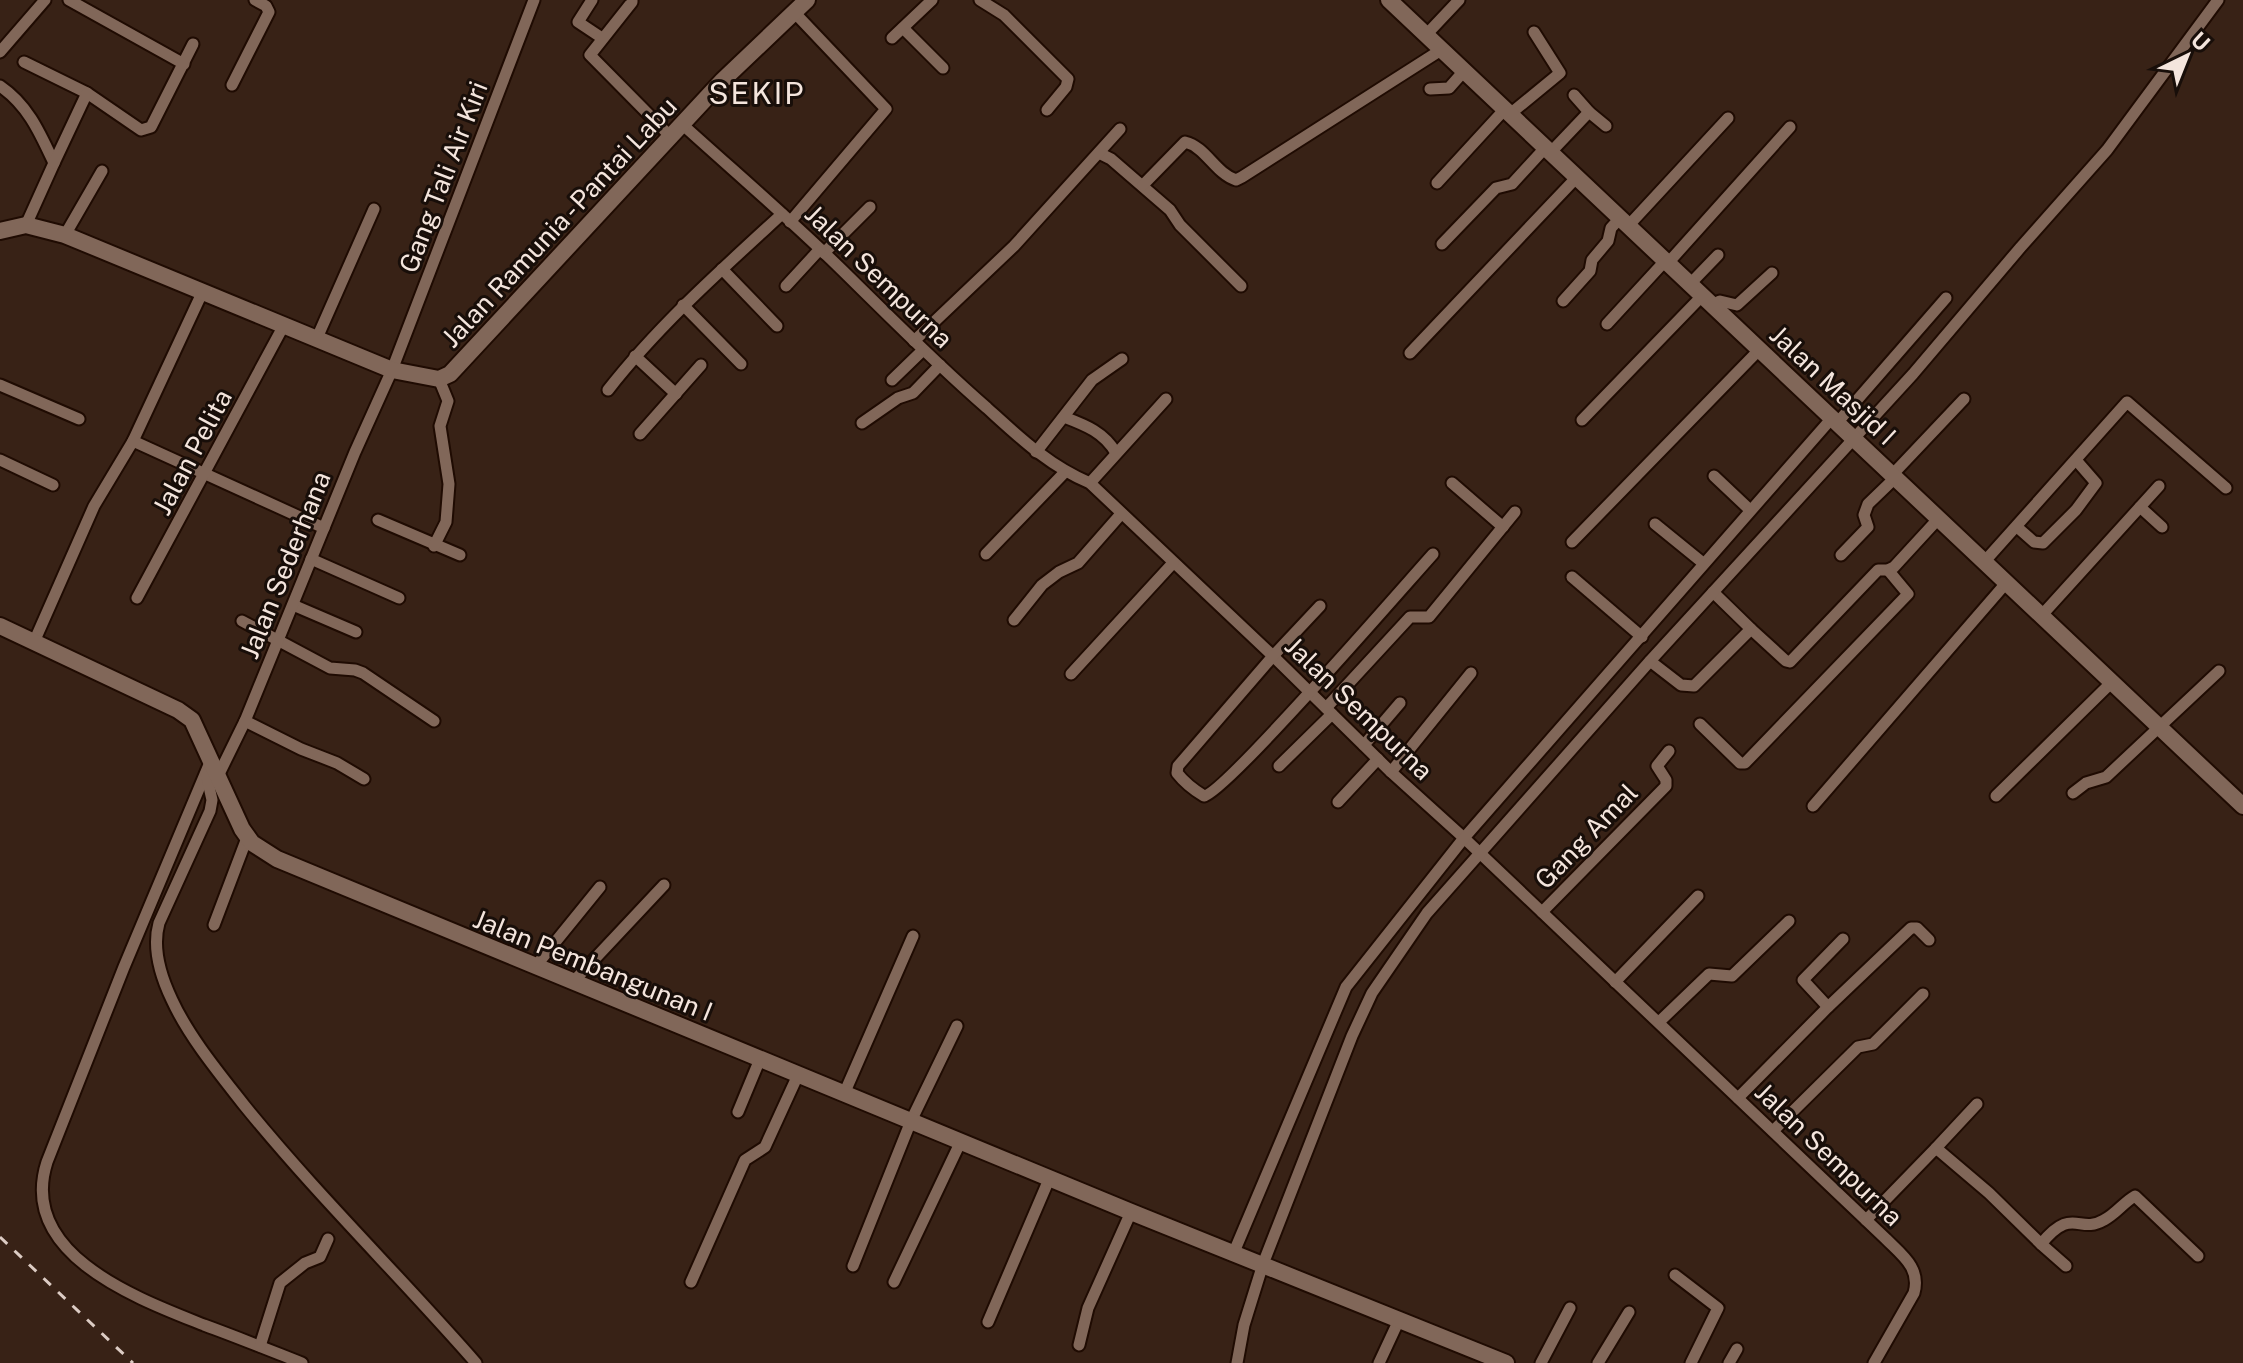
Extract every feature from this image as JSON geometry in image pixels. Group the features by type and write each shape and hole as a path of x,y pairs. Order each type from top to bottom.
{"main road":[{"name":"Jalan Masjid I","path":"1389,0 2243,806"},
{"name":"Jalan Ramunia - Pantai Labu","path":"0,231 26,225 65,235 392,370 439,379 450,374 723,80 801,6"},
{"path":"0,626 178,710 197,727 212,769 247,838"},
{"name":"Jalan Pembangunan I","path":"247,838 277,859 535,967 1506,1363"}],"street":[{"path":"0,52 45,0"},
{"path":"69,0 184,64"},
{"path":"232,85 269,12 266,6 255,0"},
{"name":"Gang Tali Air Kiri","path":"392,370 534,0"},
{"path":"592,0 578,22 602,38 632,0"},
{"path":"892,38 932,0"},
{"path":"980,0 1004,15 1068,79 1066,87 1047,110"},
{"path":"1426,35 1459,0"},
{"path":"1237,1363 1250,1258 1346,987 1466,839 1595,694 1750,510 1843,428 2107,150 2218,0"},
{"path":"608,390 683,305 786,218 886,109 801,6"},
{"path":"903,28 943,68"},
{"path":"1437,183 1507,111 1560,73 1534,32"},
{"name":"Jalan Sempurna","path":"602,38 590,52 592,58 786,218 919,346 1036,452 1065,472 1090,483 1910,1264 1917,1282 1914,1293 1874,1363"},
{"path":"24,62 87,93 141,130 146,130 151,127 193,44"},
{"path":"1143,185 1185,142 1197,148 1224,175 1236,180 1441,50"},
{"path":"1430,89 1449,88 1464,71"},
{"path":"0,86 34,119 54,163"},
{"path":"26,225 87,93"},
{"path":"1574,95 1606,126"},
{"path":"1442,244 1496,188 1512,184 1589,112"},
{"path":"1563,301 1590,271 1592,260 1608,241 1611,228 1625,221 1728,118"},
{"path":"1607,324 1790,127"},
{"path":"892,380 919,346 1120,129"},
{"path":"1099,153 1111,159 1170,210 1180,225 1241,286"},
{"path":"65,235 102,171"},
{"path":"1410,353 1577,177"},
{"path":"786,286 870,207"},
{"path":"317,338 374,209"},
{"path":"1582,420 1701,295 1718,255"},
{"path":"722,269 777,326"},
{"path":"1701,295 1737,305 1772,273"},
{"path":"34,642 94,506 133,441 202,293"},
{"path":"1250,1258 1317,1120 1372,993 1427,913 1608,706 1713,592 1946,298"},
{"path":"683,305 741,364"},
{"name":"Jalan Pelita","path":"137,598 284,325"},
{"path":"1572,542 1759,350"},
{"path":"635,356 676,394"},
{"path":"1036,452 1092,380 1122,359"},
{"path":"640,434 701,365"},
{"path":"862,423 898,398 913,393 940,365"},
{"name":"Jalan Sederhana","path":"302,1363 161,1308 112,1284 88,1267 57,1237 45,1212 43,1176 124,967 212,769 245,721 392,370"},
{"path":"434,546 446,522 449,484 440,426 448,401 439,379"},
{"path":"0,385 79,419"},
{"path":"1090,483 1166,399"},
{"path":"1841,555 1868,527 1864,515 1868,504 1964,399"},
{"path":"1985,561 2127,402 2226,488"},
{"path":"1064,417 1089,427 1109,442 1116,453"},
{"path":"133,441 324,528"},
{"path":"0,460 53,485"},
{"path":"2017,527 2034,542 2043,543 2076,510 2096,483 2076,460"},
{"path":"986,554 1065,472"},
{"path":"1714,476 1750,510"},
{"path":"1452,483 1503,527"},
{"path":"2042,615 2159,486"},
{"path":"2140,507 2162,527"},
{"path":"1279,766 1410,617 1429,617 1515,512"},
{"path":"1014,620 1042,585 1078,563 1121,514"},
{"path":"1713,592 1790,662 1878,570 1894,567 1939,518"},
{"path":"378,520 460,555"},
{"path":"1655,524 1703,563"},
{"path":"1320,606 1178,766 1177,773 1182,779 1204,796 1210,795 1309,692 1433,554"},
{"path":"311,559 399,598"},
{"path":"1071,674 1173,563"},
{"path":"1700,724 1740,763 1745,763 1908,594 1888,570"},
{"path":"1572,577 1642,637"},
{"path":"1813,806 2007,582"},
{"path":"293,605 356,632"},
{"path":"242,621 330,668 363,673 434,721"},
{"path":"1650,661 1681,685 1694,686 1751,629"},
{"path":"2073,793 2086,783 2106,777 2219,671"},
{"path":"1391,772 1471,673"},
{"path":"1996,796 2113,681"},
{"path":"1595,694 1608,706"},
{"path":"1364,745 1400,703"},
{"path":"245,721 337,763 364,779"},
{"name":"Gang Amal","path":"1542,912 1666,786 1666,780 1657,766 1669,751"},
{"path":"1338,802 1378,759"},
{"path":"212,769 210,811 159,923 156,937 160,968 173,1003 229,1086 266,1132 476,1363"},
{"path":"214,925 247,838"},
{"path":"573,982 664,885"},
{"path":"535,967 600,887"},
{"path":"1615,982 1698,896"},
{"path":"1659,1022 1709,974 1732,976 1789,921"},
{"path":"1738,1098 1911,928 1917,928 1929,940"},
{"path":"844,1094 913,936"},
{"path":"1828,1007 1803,980 1843,939"},
{"path":"1773,1131 1858,1047 1873,1044 1923,994"},
{"path":"853,1266 911,1121 957,1026"},
{"path":"738,1112 760,1059"},
{"path":"691,1282 745,1160 765,1147 798,1075"},
{"path":"1866,1220 1977,1104"},
{"path":"894,1282 961,1141"},
{"path":"1936,1148 2066,1266"},
{"path":"988,1322 1050,1177"},
{"path":"2041,1244 2065,1223 2094,1224 2135,1196 2198,1256"},
{"path":"1079,1345 1088,1308 1131,1212"},
{"path":"260,1346 280,1283 305,1263 320,1257 328,1239"},
{"path":"1675,1275 1718,1308 1691,1363"},
{"path":"1541,1363 1570,1308"},
{"path":"1598,1363 1629,1312"},
{"path":"1379,1363 1399,1320"},
{"path":"1729,1363 1737,1349"}],"railway":[{"path":"0,1237 133,1363"}],"district":[{"name":"SEKIP","path":"757,93"}]}
